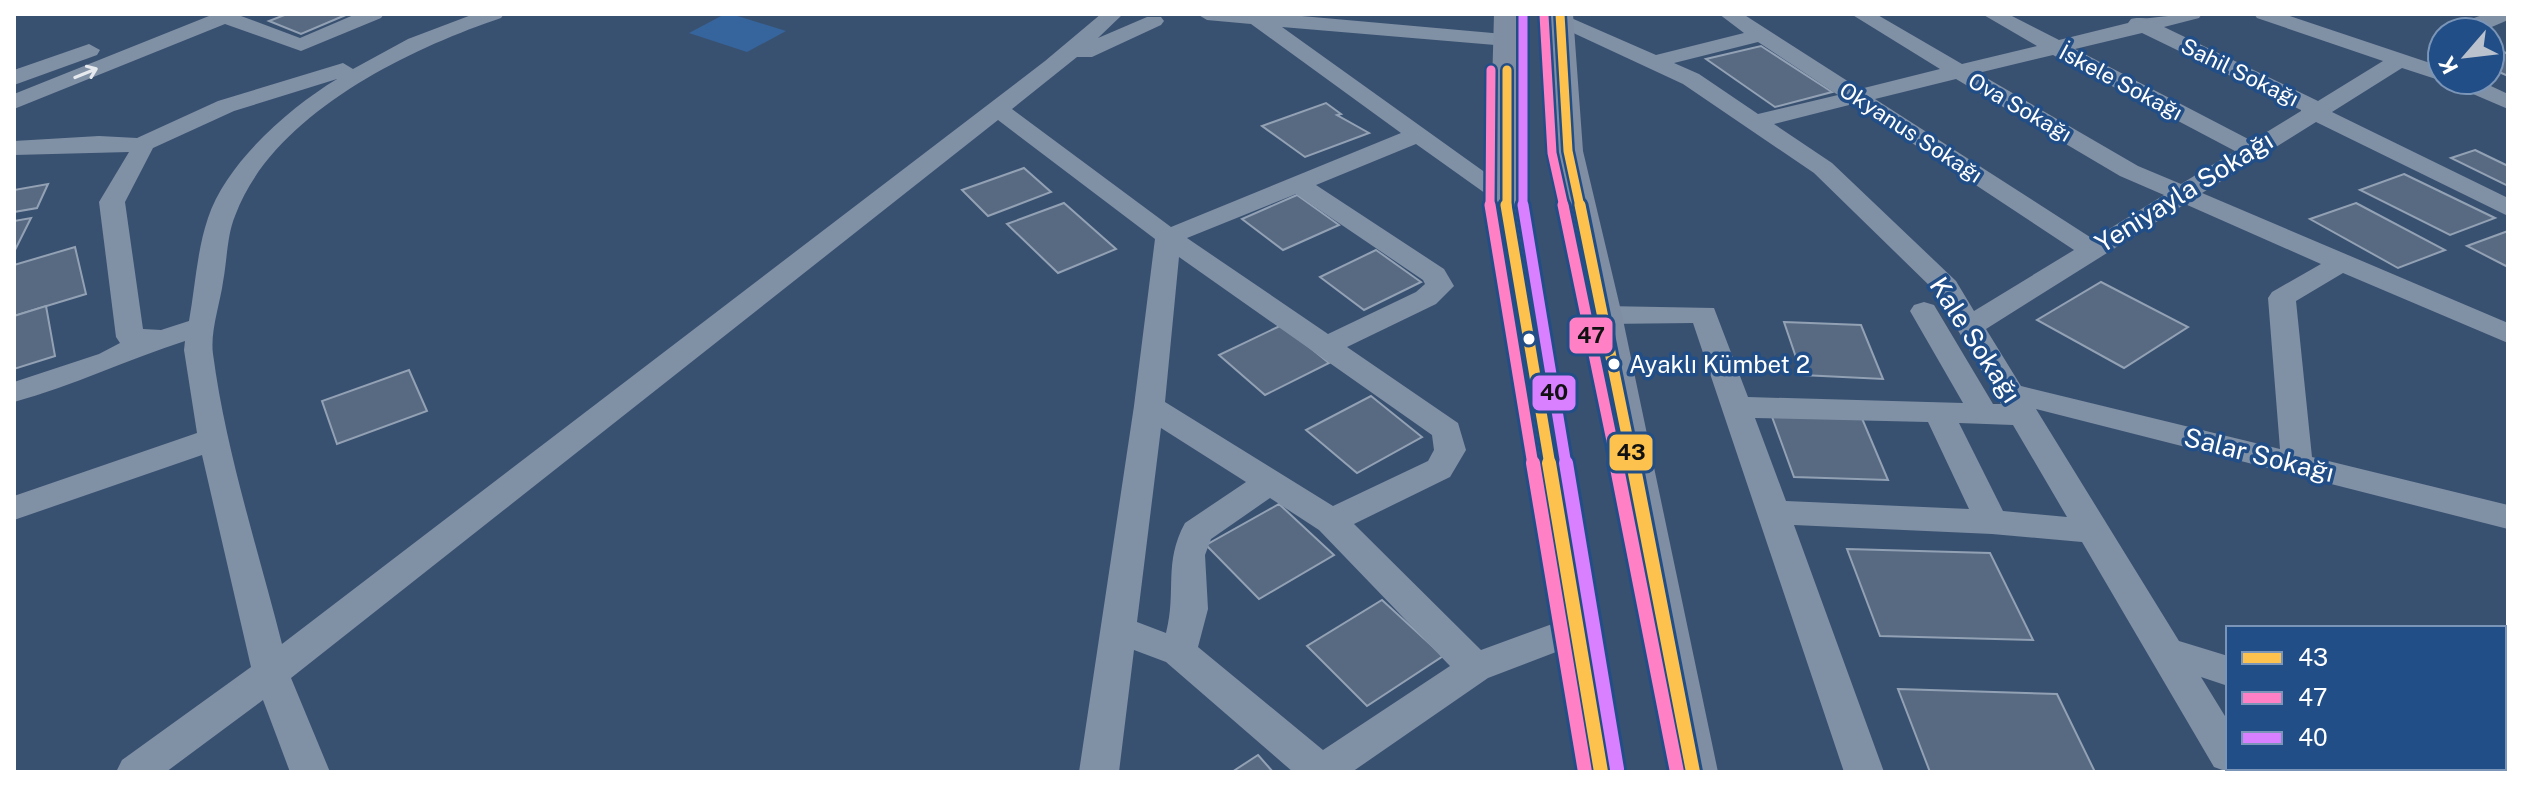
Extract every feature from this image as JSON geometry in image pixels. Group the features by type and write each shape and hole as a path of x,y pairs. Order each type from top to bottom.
{"main road":[{"path":"1560,17 1568,151 1604,315 1693,772"},
{"path":"1507,27 1505,196 1601,772"}],"street":[{"path":"14,78 180,14"},
{"path":"14,102 228,16 301,45 374,14"},
{"path":"226,106 239,91 300,53 389,14"},
{"path":"136,772 271,673 998,109 1114,14 1134,22 1162,18"},
{"path":"1207,14 1507,27"},
{"name":"Okyanus Sokağı","path":"1729,14 2092,250"},
{"name":"Ova Sokağı","path":"1861,14 2129,171 2184,192 2508,334"},
{"name":"İskele Sokağı","path":"1992,14 2251,150"},
{"name":"Sahil Sokağı","path":"2119,14 2508,208"},
{"path":"1754,122 2192,14"},
{"path":"2264,14 2426,69"},
{"path":"14,148 99,143 140,145 226,106 351,73 484,16"},
{"name":"Kale Sokağı","path":"1560,17 1691,79 1823,168 1946,287 2226,752"},
{"path":"1053,66 1162,18"},
{"path":"1256,18 1505,196"},
{"path":"1653,62 1761,35"},
{"path":"300,53 351,73"},
{"name":"Yeniyayla Sokağı","path":"1970,326 2315,110 2426,54"},
{"path":"310,772 271,673 214,439 198,350 221,217 238,182 268,145 351,73"},
{"path":"998,109 1168,237 1447,430 1451,440 1447,460 1439,469 1331,521"},
{"path":"1168,237 1419,134"},
{"path":"140,145 141,151 112,202 130,337 150,340 201,327"},
{"path":"1298,184 1434,275 1440,286 1426,298 1326,346"},
{"path":"1099,772 1149,406 1168,237"},
{"path":"2297,465 2282,298 2343,262"},
{"path":"1924,311 1984,414"},
{"path":"1604,315 1704,314 1864,772"},
{"path":"14,392 109,361 150,340"},
{"name":"Salar Sokağı","path":"1737,407 1984,414 2017,404 2297,465 2508,517"},
{"path":"1149,406 1331,521 1475,668"},
{"path":"1939,414 1992,522"},
{"path":"14,508 214,439"},
{"path":"1179,652 1190,609 1188,555 1197,532 1270,482"},
{"path":"1774,512 1992,522 2093,531"},
{"path":"1118,630 1179,652 1321,772 1475,668 1577,629"},
{"path":"2166,652 2226,670"}],"shaded area":[{"path":"725,14 786,31 747,52 689,33"}],"building":[{"path":"287,14 348,14 301,34 269,21"},
{"path":"1761,46 1832,92 1775,107 1706,59"},
{"path":"2506,53 2508,54 2506,75"},
{"path":"1326,103 1341,114 1337,115 1369,133 1305,157 1262,126"},
{"path":"2475,150 2508,166 2508,186 2451,158"},
{"path":"1024,168 1051,192 988,216 962,190"},
{"path":"2404,174 2495,218 2450,235 2360,190"},
{"path":"48,184 37,208 14,212 14,190"},
{"path":"1297,195 1339,225 1283,250 1242,219"},
{"path":"1064,203 1116,249 1058,273 1007,224"},
{"path":"2356,203 2445,250 2398,268 2310,219"},
{"path":"31,218 15,250 14,250 14,221"},
{"path":"2508,231 2508,267 2467,246"},
{"path":"75,247 86,294 14,316 14,265"},
{"path":"1376,250 1421,282 1364,310 1320,277"},
{"path":"2101,282 2188,327 2124,368 2037,320"},
{"path":"46,306 55,356 14,369 14,316"},
{"path":"1784,322 1861,325 1883,379 1802,375"},
{"path":"1282,325 1329,363 1265,395 1219,355"},
{"path":"409,370 427,411 337,444 322,401"},
{"path":"1371,396 1422,437 1357,473 1306,430"},
{"path":"1771,414 1861,416 1888,480 1794,477"},
{"path":"1279,504 1334,555 1259,599 1206,545"},
{"path":"1847,549 1990,553 2033,640 1880,636"},
{"path":"1382,600 1443,656 1367,706 1307,646"},
{"path":"1898,689 2057,694 2095,772 1930,772"},
{"path":"1258,755 1273,772 1232,772"}],"transit line":[{"name":"40","path":"1523,14 1521,195 1617,769"},
{"name":"43","path":"1560,14 1568,151 1604,315 1693,772"},
{"name":"47","path":"1544,15 1552,153 1588,318 1677,772"},
{"name":"47","path":"1491,70 1489,199 1585,772"},
{"name":"43","path":"1507,70 1505,196 1601,772"}],"place":[{"name":"Ayaklı Kümbet 2","path":"1614,364"}]}
